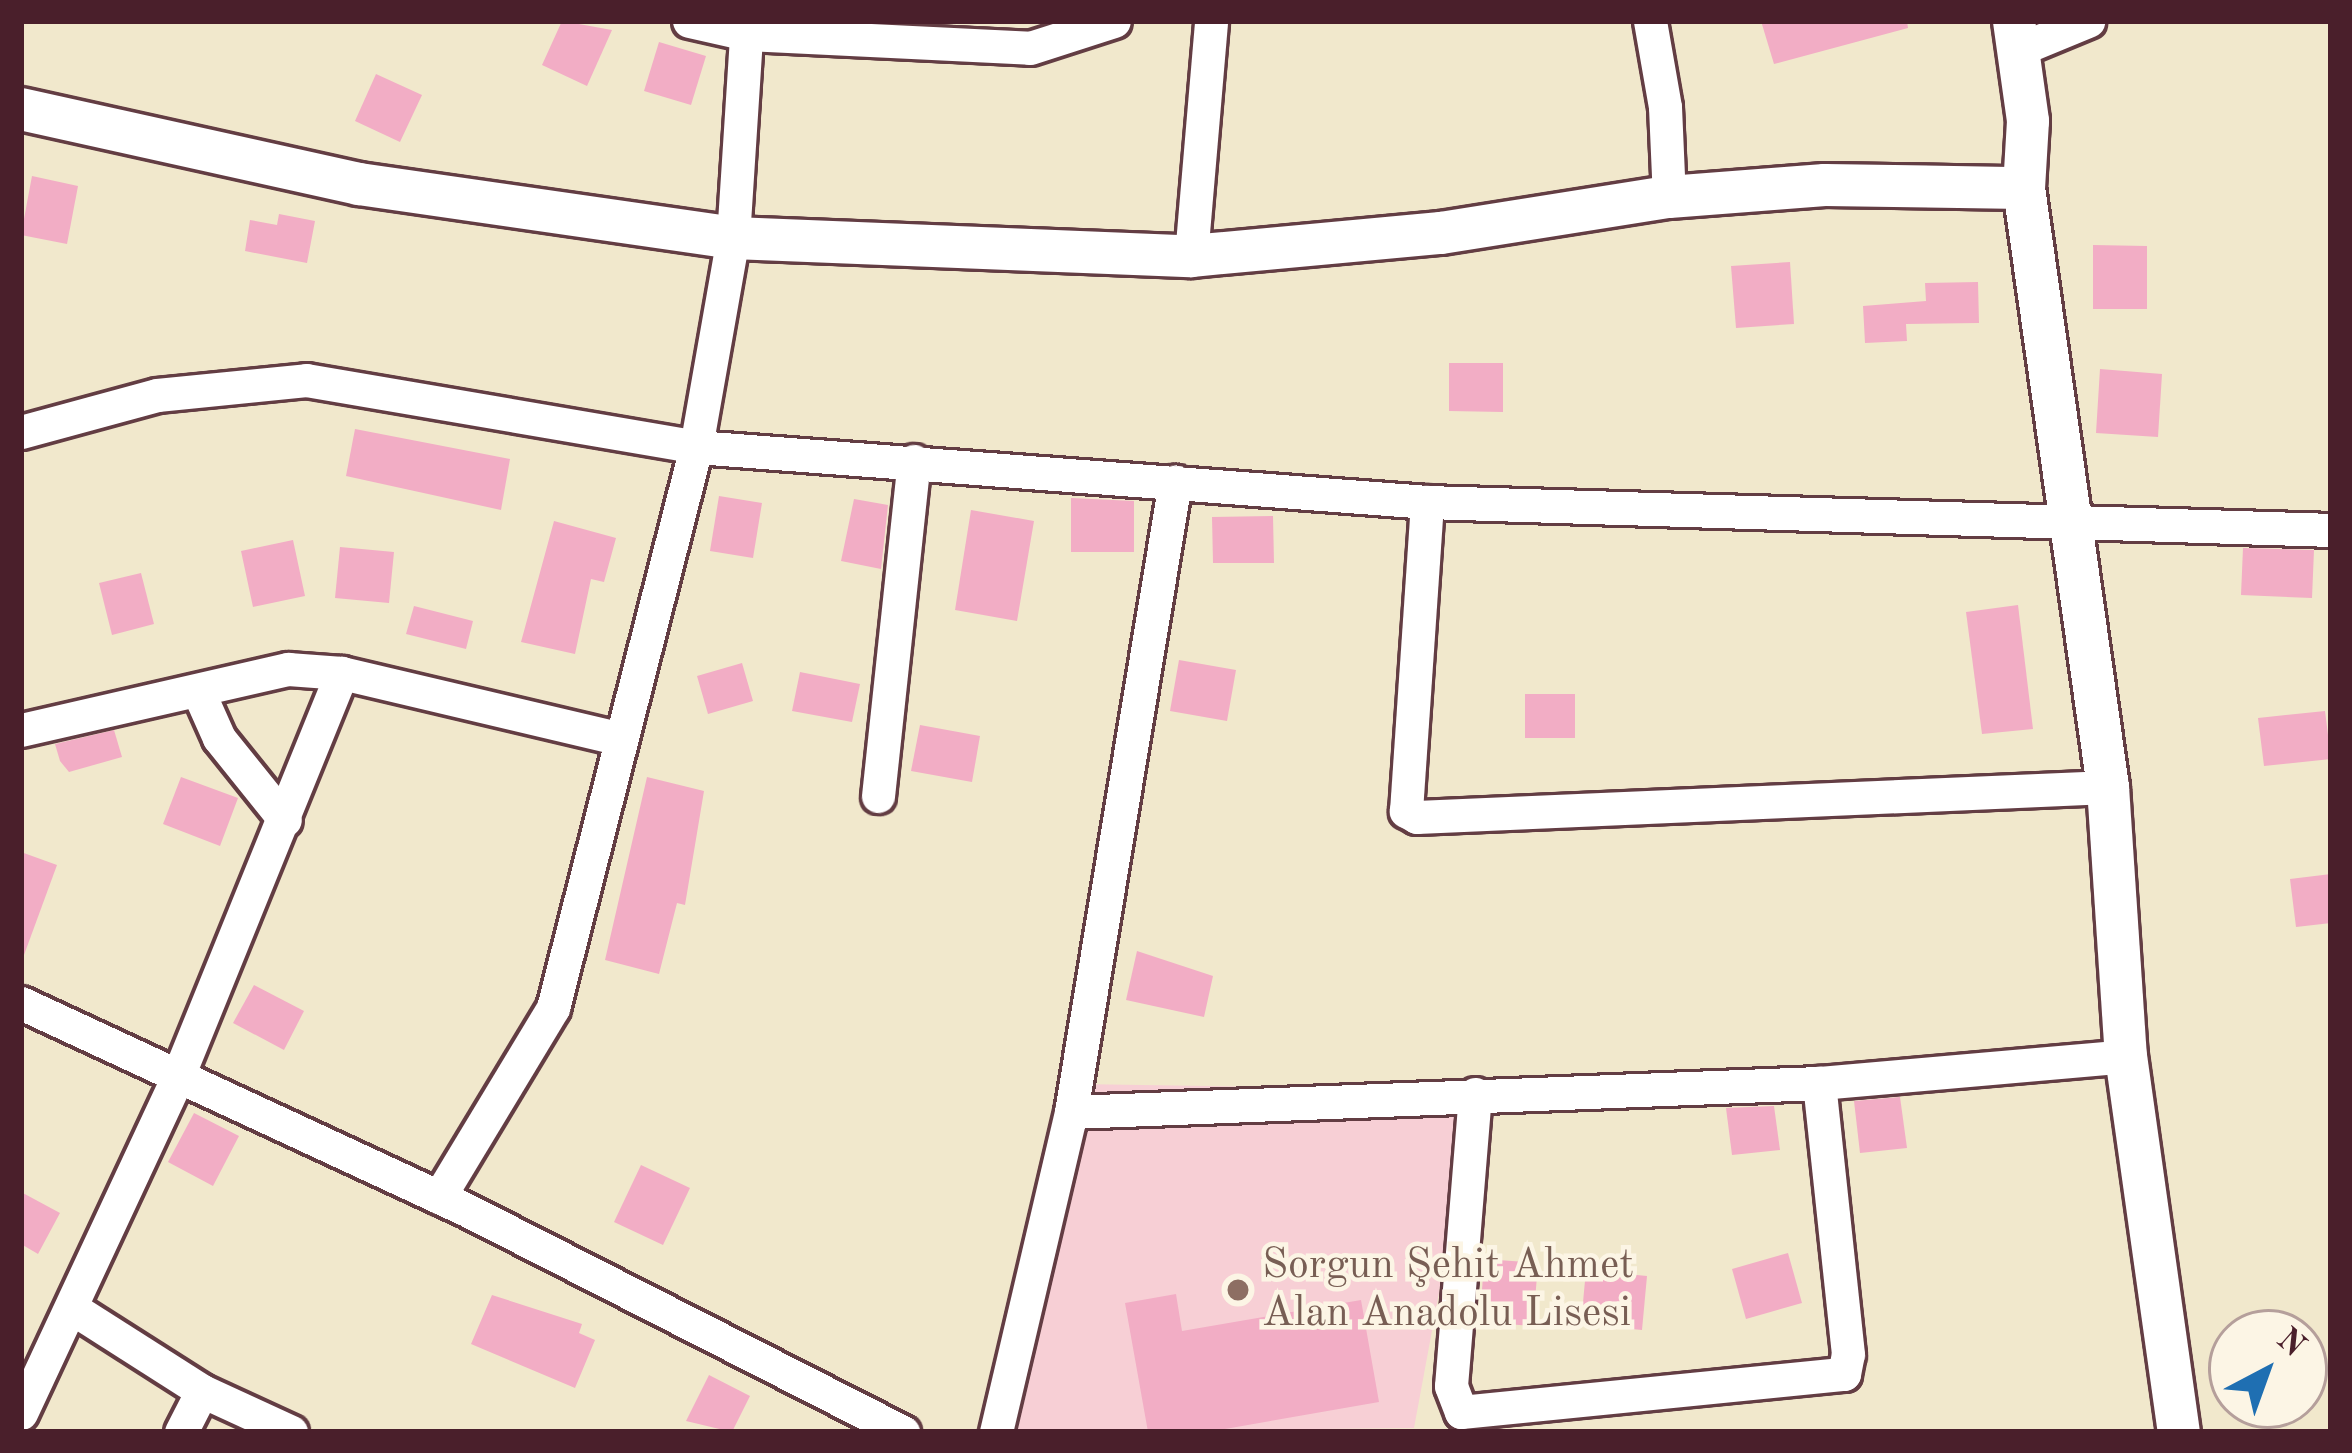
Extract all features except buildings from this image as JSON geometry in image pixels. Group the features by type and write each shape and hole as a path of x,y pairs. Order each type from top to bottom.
{"street":[{"path":"689,21 1030,48 1114,21"},
{"path":"1191,256 1211,21"},
{"path":"1650,21 1666,107 1669,197"},
{"path":"2087,21 2017,35 2024,188 2108,787 2126,1056 2179,1432"},
{"path":"439,1197 554,1008 616,738 696,447 733,238 747,28"},
{"path":"21,109 359,184 733,238 1191,256 1441,233 1669,197 1825,185 2024,188"},
{"path":"21,432 157,395 306,380 696,447 1427,502 2331,530"},
{"path":"878,796 914,461"},
{"path":"996,1432 1071,1112 1175,482"},
{"path":"1427,502 1406,811 1417,817 2108,787"},
{"path":"21,730 175,691 199,693 288,669 342,673 616,738"},
{"path":"21,1413 75,1310 178,1076 342,673"},
{"path":"199,693 220,738 285,820"},
{"path":"21,1003 439,1197 903,1432"},
{"path":"1071,1112 1819,1082 2126,1056"},
{"path":"1475,1094 1451,1386 1461,1412 1844,1374 1819,1082"},
{"path":"75,1310 202,1390 291,1432"},
{"path":"182,1432 202,1390"}],"shaded area":[{"name":"Sorgun Şehit Ahmet Alan Anadolu Lisesi","path":"1077,1084 1459,1090 1465,1152 1414,1428 1012,1432"}],"place":[{"name":"Sorgun Şehit Ahmet Alan Anadolu Lisesi","path":"1238,1290"}]}
